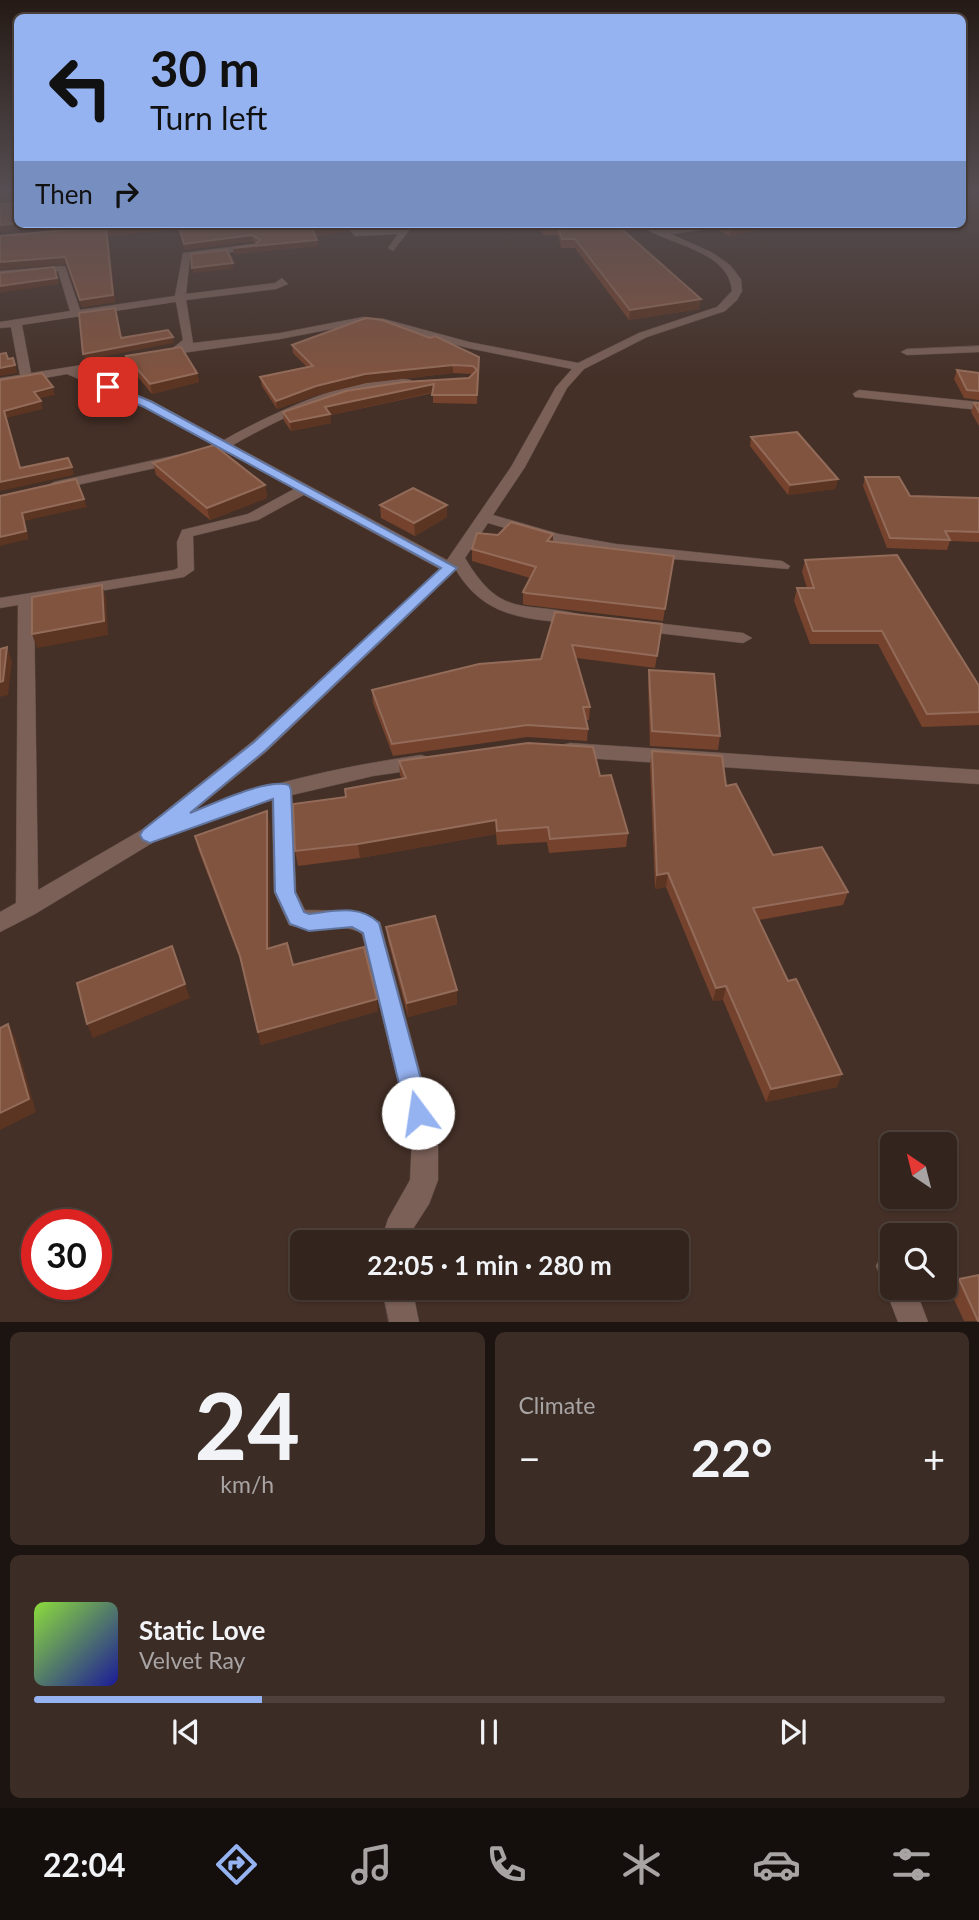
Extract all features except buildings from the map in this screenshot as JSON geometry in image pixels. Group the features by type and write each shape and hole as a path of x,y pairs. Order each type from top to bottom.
{"street":[{"path":"182,348 189,341 180,298 186,255 197,254"},
{"path":"0,923 150,835 260,746 454,563 519,467 562,387 580,367 631,340 720,309 732,300 737,291 737,279 727,267 707,254"},
{"path":"0,274 62,268 76,314"},
{"path":"0,325 276,286 283,284 282,281"},
{"path":"167,353 182,348 280,336 363,320 384,322 468,345 580,367"},
{"path":"16,323 26,377"},
{"path":"908,352 979,349"},
{"path":"0,382 155,355"},
{"path":"68,370 148,404 304,489 454,563 482,595 499,606 523,613 592,621"},
{"path":"38,490 197,455 226,446 264,421 307,403 368,387 415,382"},
{"path":"859,394 979,406"},
{"path":"0,603 178,574 186,570 184,540 187,533 253,517 304,489"},
{"path":"485,517 557,538 616,549 782,566"},
{"path":"26,599 27,908"},
{"path":"619,624 743,638"},
{"path":"555,749 979,777"},
{"path":"150,835 251,797 373,769 437,760"},
{"path":"282,790 285,892 297,918 309,922 352,918 364,921 372,929 425,1139 427,1170 419,1194 405,1213 399,1230"},
{"path":"400,1300 404,1321"},
{"path":"905,1300 913,1321"}],"route":[{"path":"108,387 148,404 450,568 260,746 150,835 251,797 282,790 285,892 291,908 297,918 309,922 352,918 364,921 372,929 418,1113"}]}
